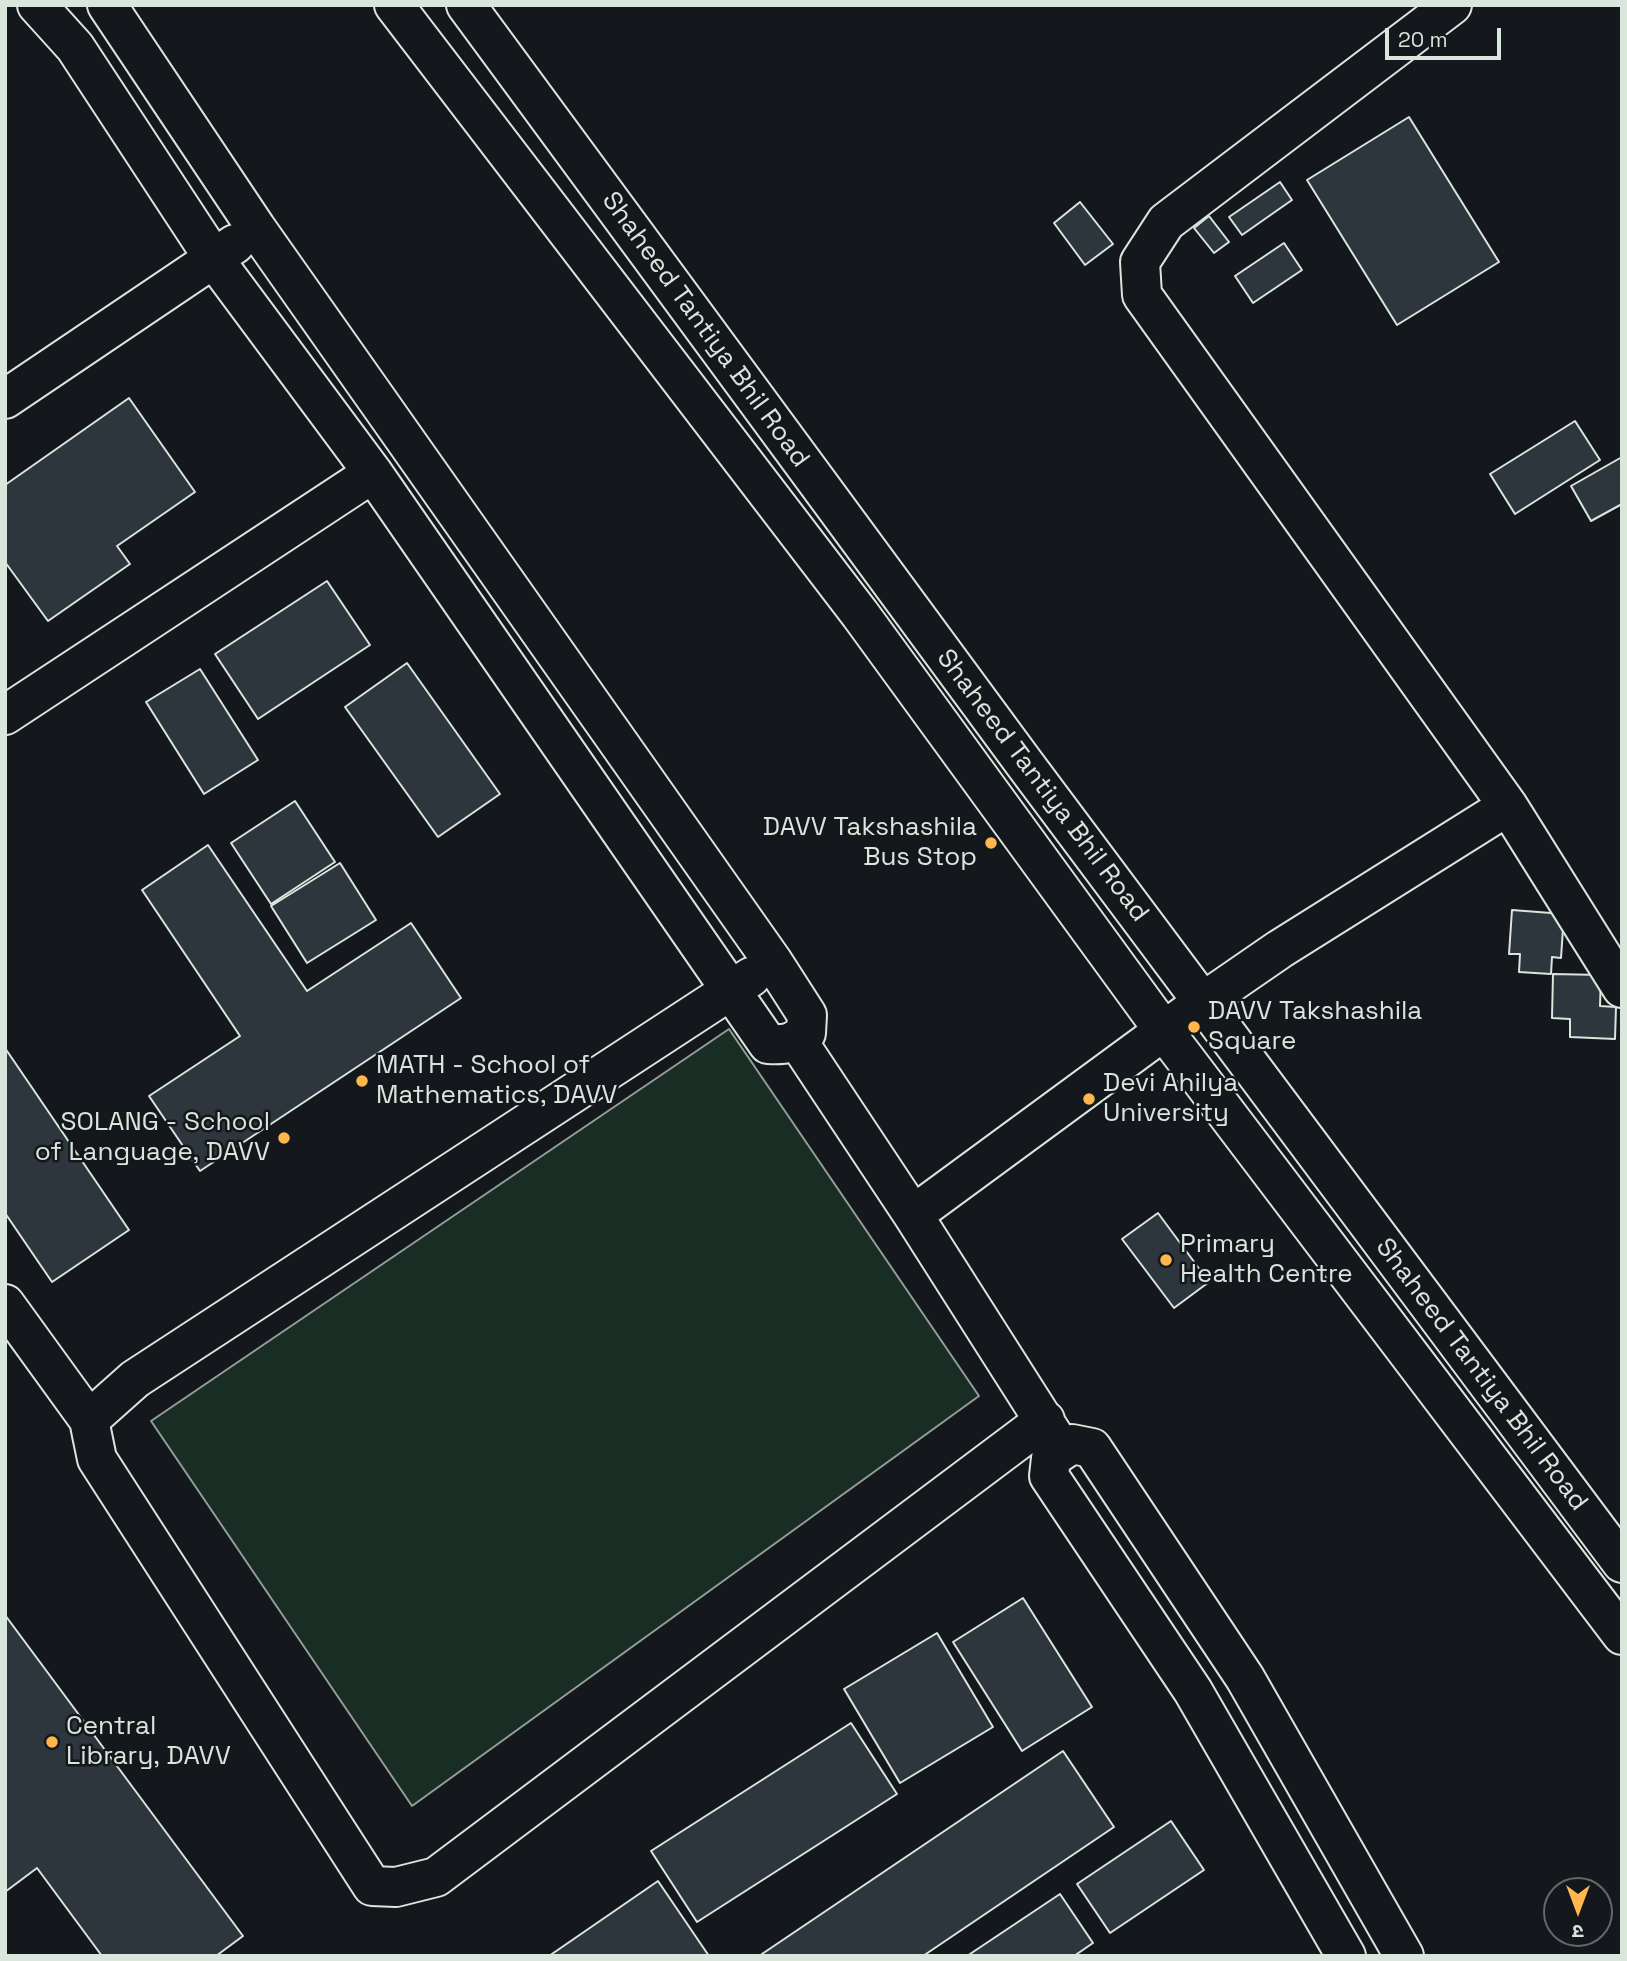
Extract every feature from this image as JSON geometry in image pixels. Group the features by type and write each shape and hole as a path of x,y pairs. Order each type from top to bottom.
{"main road":[{"path":"37,5 75,47 214,259 373,473 768,1044 788,1045 797,1040 806,1033 807,1015 773,962 256,228 107,5"},
{"path":"394,5 860,614 1164,1031 1622,1635"},
{"name":"Shaheed Tantiya Bhil Road","path":"467,5 1016,752 1622,1563"},
{"path":"1452,5 1166,222 1140,262 1142,295 1508,806 1622,988"},
{"path":"5,399 256,228"},
{"path":"5,715 373,473"},
{"path":"913,1215 1203,1002 1280,949 1508,806"},
{"path":"89,1420 135,1379 773,962"},
{"path":"797,1040 1054,1435 1072,1444 1093,1448 1245,1678 1404,1956"},
{"path":"5,1304 89,1420 97,1459 372,1886 396,1887 436,1877 1054,1435"},
{"path":"1054,1435 1049,1476 1193,1691 1346,1956"}],"green space":[{"path":"729,1029 979,1396 412,1806 151,1421"}],"building":[{"path":"1409,117 1499,262 1397,325 1307,180"},
{"path":"1280,182 1292,200 1242,235 1229,217"},
{"path":"1080,202 1113,244 1085,265 1054,223"},
{"path":"1209,216 1229,242 1214,253 1194,228"},
{"path":"1284,243 1302,270 1253,303 1235,276"},
{"path":"129,398 195,492 117,546 130,564 48,621 5,562 5,485"},
{"path":"1575,421 1600,460 1515,514 1490,474"},
{"path":"1622,457 1622,504 1591,521 1571,486"},
{"path":"327,581 370,645 258,719 215,654"},
{"path":"407,663 500,794 438,837 345,707"},
{"path":"200,669 258,760 204,794 146,702"},
{"path":"295,801 335,862 271,904 231,843"},
{"path":"208,845 307,991 411,923 461,998 200,1171 149,1096 240,1036 142,890"},
{"path":"340,863 376,920 307,963 271,906"},
{"path":"1512,910 1564,914 1561,958 1552,957 1551,974 1519,972 1520,954 1509,954"},
{"path":"1553,974 1601,975 1600,1006 1616,1007 1615,1039 1570,1037 1570,1019 1552,1018"},
{"path":"5,1048 129,1230 52,1282 5,1213"},
{"name":"Primary Health Centre","path":"1158,1213 1209,1282 1174,1308 1122,1239"},
{"path":"1023,1598 1092,1707 1022,1751 953,1642"},
{"name":"Central Library, DAVV","path":"5,1615 243,1936 216,1956 102,1956 37,1868 5,1892"},
{"path":"937,1633 993,1727 900,1783 844,1689"},
{"path":"851,1723 897,1794 697,1922 651,1851"},
{"path":"1063,1751 1114,1827 923,1956 759,1956"},
{"path":"1171,1821 1204,1870 1110,1933 1077,1884"},
{"path":"658,1881 709,1956 549,1956"},
{"path":"1060,1894 1093,1943 1074,1956 967,1956"}],"place":[{"name":"DAVV Takshashila Bus Stop","path":"991,843"},
{"name":"DAVV Takshashila Square","path":"1194,1027"},
{"name":"MATH - School of Mathematics, DAVV","path":"362,1081"},
{"name":"Devi Ahilya University","path":"1089,1099"},
{"name":"SOLANG - School of Language, DAVV","path":"284,1138"},
{"name":"Primary Health Centre","path":"1166,1260"},
{"name":"Central Library, DAVV","path":"52,1742"}]}
